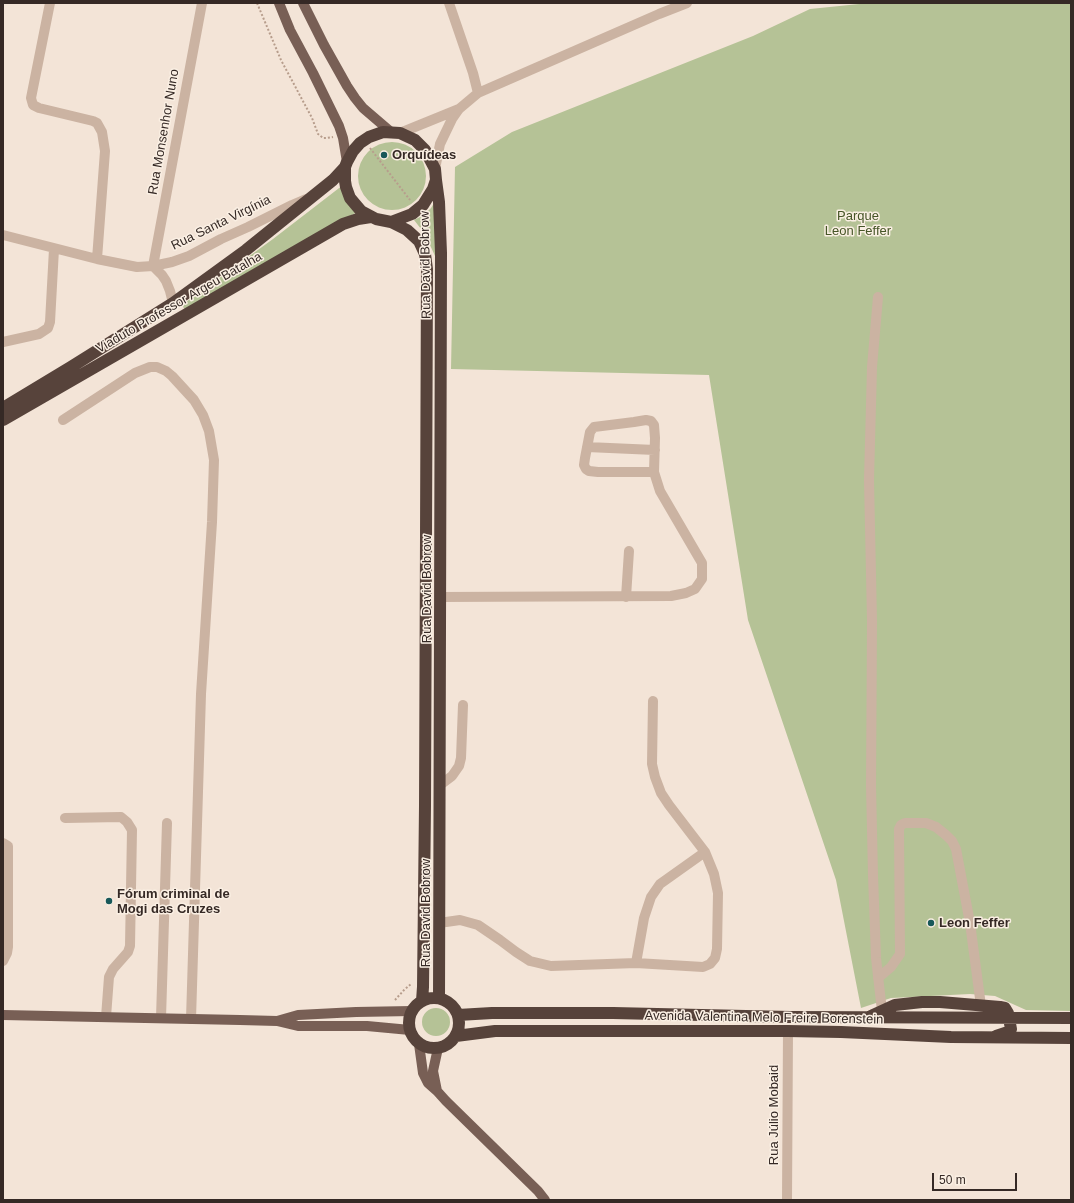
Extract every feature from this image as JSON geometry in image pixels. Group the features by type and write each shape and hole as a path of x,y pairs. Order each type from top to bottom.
{"highway":[{"path":"346,165 353,151 363,140 376,134 395,132"},
{"name":"Rua David Bobrow","path":"395,132 410,137 420,145 432,161 436,175 439,202 441,253 439,998"},
{"name":"Rua Santa Virgínia","path":"312,197 333,180 346,165"},
{"name":"Rua David Bobrow","path":"346,165 346,187 350,198 361,211 371,217 391,222 407,230 419,242 425,254 427,269 425,798 422,1001"},
{"name":"Rua David Bobrow","path":"391,222 412,214 418,210 430,195 436,175"},
{"name":"Viaduto Professor Argeu Batalha","path":"3,408 173,303 246,250 312,197"},
{"name":"Viaduto Professor Argeu Batalha","path":"3,420 343,224 358,219 371,217"},
{"path":"431,998 439,998 446,1000 456,1009 460,1022 459,1030 448,1045 438,1048 428,1048 419,1044 413,1038 410,1030 410,1017 416,1005 422,1001 431,998"},
{"path":"866,1018 895,1005 922,1002 940,1002 1005,1008 1010,1018 1011,1027 1008,1032 991,1037"},
{"name":"Avenida Valentina Melo Freire Borenstein","path":"458,1015 492,1013 613,1013 866,1018 1071,1018"},
{"name":"Avenida Valentina Melo Freire Borenstein","path":"456,1036 495,1031 788,1031 1071,1038"}],"main road":[{"path":"279,3 290,30 339,126 344,143 346,165"},
{"path":"303,3 324,45 355,98 363,108 395,132"},
{"path":"277,1021 304,1014 412,1011"},
{"path":"3,1015 277,1021 298,1026 367,1026 410,1030"},
{"path":"419,1044 423,1073 430,1085 538,1191 545,1200"},
{"path":"437,1091 433,1071 438,1048"}],"street":[{"path":"50,3 32,98 36,107 93,121 100,127 105,151 97,259"},
{"name":"Rua Monsenhor Nuno","path":"153,266 202,3"},
{"path":"449,3 478,92"},
{"path":"436,175 440,144 446,128 459,109 478,92 658,14 687,3"},
{"path":"395,132 459,109"},
{"name":"Rua Santa Virgínia","path":"3,235 97,259 137,267 153,266 190,256 273,214 312,197"},
{"path":"3,342 39,334 48,328 50,322 54,249"},
{"path":"153,266 166,281 173,303"},
{"path":"878,297 872,367 869,480 872,621 871,794 874,923 882,1011"},
{"path":"63,420 135,373 150,367 166,371 172,376 194,400 203,415 209,431 214,467 212,530 201,694 191,1019"},
{"path":"441,597 671,596 686,593 695,589 702,579 702,563 660,491 654,472 654,425 651,421 646,420 594,427 590,432 584,465 586,469 590,471 654,472"},
{"path":"587,447 655,450"},
{"path":"626,597 629,551"},
{"path":"440,922 460,920 478,925 530,961 551,966 636,963 703,967 710,964 715,958 717,949 718,893 714,874 705,852 669,806 654,777 652,764 653,701"},
{"path":"440,784 452,776 459,766 461,758 463,705"},
{"path":"65,818 121,818 127,822 132,830 130,946 128,952 113,969 109,977 106,1017"},
{"path":"161,1018 167,822"},
{"path":"878,978 891,967 900,954 898,829 905,823 926,823 936,827 946,835 956,849 970,923 981,1006"},
{"path":"3,843 8,846 8,947 3,961"},
{"path":"636,963 644,918 651,897 660,884 705,852"},
{"name":"Rua Júlio Mobaid","path":"787,1200 788,1031"}],"green space":[{"name":"Parque Leon Feffer","path":"869,3 1071,3 1071,1011 1026,1010 995,996 970,994 891,998 861,1008 836,880 748,620 709,375 451,369 455,167 512,132 753,36 810,9"},
{"path":"392,142 405,145 416,152 423,163 426,176 423,189 416,200 405,207 392,210 379,207 368,200 361,189 358,176 361,163 368,152 379,145"},
{"path":"343,185 357,212 185,310 182,305 273,239"},
{"path":"437,198 435,256 425,234 414,220 424,215 431,208"},
{"path":"436,1008 442,1009 446,1012 449,1016 449,1028 446,1032 442,1035 436,1036 430,1035 426,1032 423,1028 422,1022 423,1016 426,1012 430,1009"}],"place":[{"name":"Orquídeas","path":"384,155"},
{"name":"Fórum criminal de Mogi das Cruzes","path":"109,901"},
{"name":"Leon Feffer","path":"931,923"}]}
